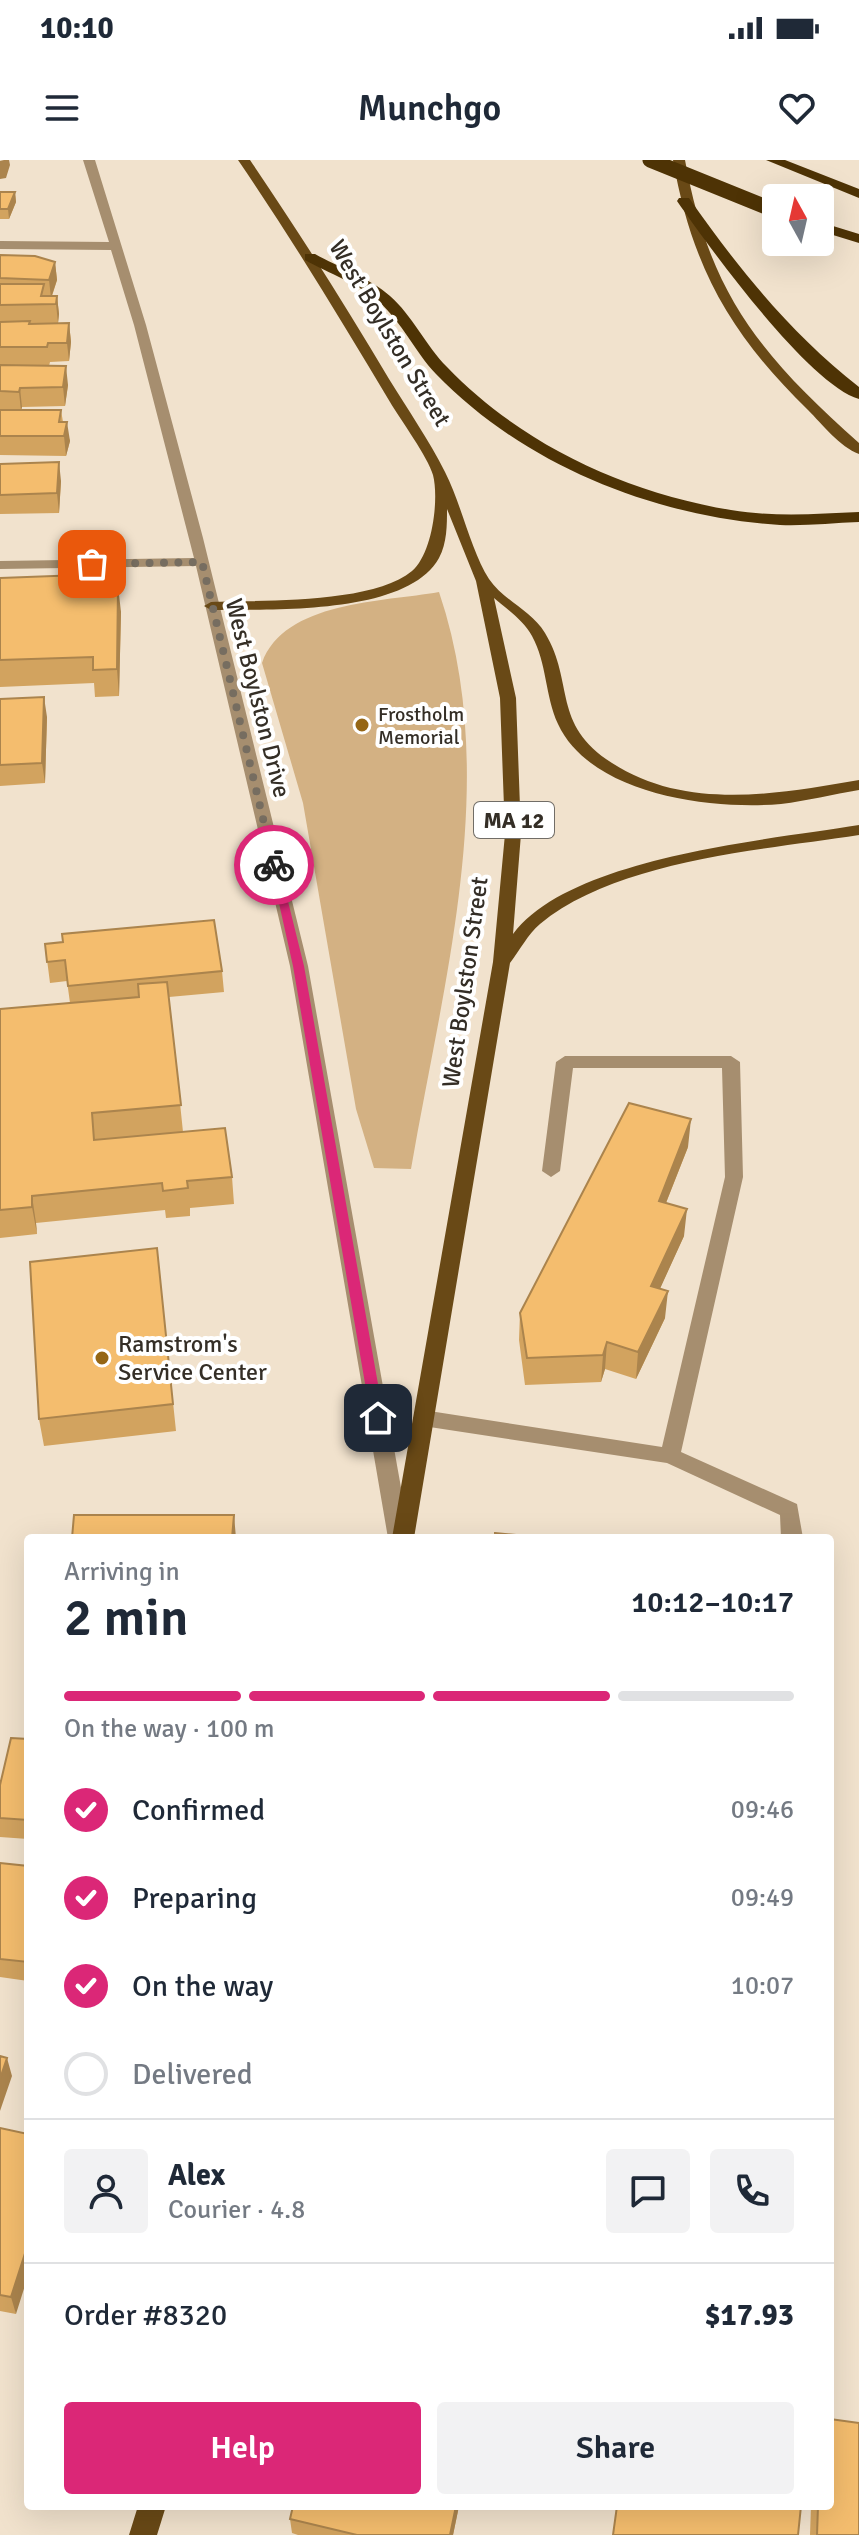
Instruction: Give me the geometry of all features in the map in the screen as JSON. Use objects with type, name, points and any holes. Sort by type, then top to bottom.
[{"type":"highway","points":[[650,160],[762,205]]},
{"type":"highway","points":[[773,160],[859,194]]},
{"type":"highway","points":[[684,201],[716,248],[786,330],[859,394]]},
{"type":"highway","points":[[834,231],[859,239]]},
{"type":"highway","points":[[310,257],[384,298],[441,370],[489,415],[556,458],[642,493],[703,510],[760,519],[859,517]]},
{"type":"main road","name":"West Boylston Street","points":[[244,160],[310,257],[439,473],[483,581],[501,655],[513,760],[513,849],[502,962],[402,1534]]},
{"type":"main road","points":[[679,160],[684,201],[709,269],[734,320],[796,392],[859,450]]},
{"type":"main road","points":[[211,606],[373,594],[408,582],[422,572],[436,547],[439,473]]},
{"type":"main road","points":[[483,581],[540,636],[566,727],[580,749],[616,774],[671,790],[742,800],[782,799],[859,785]]},
{"type":"main road","points":[[502,962],[533,920],[598,885],[690,860],[859,830]]},
{"type":"main road","points":[[144,2535],[151,2510]]},
{"type":"street","name":"West Boylston Drive","points":[[89,160],[140,325],[202,562],[299,966],[400,1534]]},
{"type":"street","points":[[0,245],[114,246]]},
{"type":"street","points":[[0,565],[202,562]]},
{"type":"street","points":[[551,1171],[565,1062],[731,1062],[734,1177],[670,1456]]},
{"type":"street","points":[[423,1418],[670,1456],[790,1510],[792,1534]]},
{"type":"shaded area","points":[[439,592],[457,663],[466,734],[466,807],[461,880],[451,953],[411,1169],[374,1168],[356,1109],[303,803],[262,663],[274,643],[291,627],[313,616],[364,603]]},
{"type":"building","points":[[0,192],[15,192],[8,209],[0,209]]},
{"type":"building","points":[[0,255],[35,256],[55,262],[49,280],[0,278]]},
{"type":"building","points":[[0,284],[44,284],[41,296],[57,296],[56,304],[0,305]]},
{"type":"building","points":[[30,321],[29,324],[69,323],[67,343],[48,343],[47,347],[0,347],[0,322]]},
{"type":"building","points":[[0,365],[66,366],[63,387],[0,391]]},
{"type":"building","points":[[0,410],[61,410],[59,422],[67,422],[64,436],[0,436]]},
{"type":"building","points":[[59,462],[57,493],[0,495],[0,464]]},
{"type":"building","points":[[107,574],[107,586],[118,586],[117,669],[93,670],[93,657],[0,660],[0,578]]},
{"type":"building","points":[[44,697],[42,763],[0,765],[0,699]]},
{"type":"building","points":[[214,920],[222,971],[68,986],[65,960],[47,962],[45,944],[63,942],[62,934]]},
{"type":"building","points":[[167,982],[181,1105],[92,1113],[94,1140],[225,1128],[232,1177],[187,1181],[188,1188],[163,1191],[162,1183],[32,1196],[32,1207],[0,1210],[0,1009],[139,997],[138,984]]},
{"type":"building","points":[[629,1103],[691,1119],[659,1201],[687,1209],[651,1286],[668,1291],[638,1352],[607,1342],[603,1355],[527,1358],[520,1313]]},
{"type":"building","points":[[157,1248],[173,1404],[39,1419],[30,1262]]},
{"type":"building","points":[[74,1515],[234,1515],[232,1534],[72,1534]]},
{"type":"building","points":[[11,1738],[24,1739],[24,1820],[0,1818],[0,1785]]},
{"type":"building","points":[[0,1863],[24,1866],[24,1962],[0,1959]]},
{"type":"building","points":[[0,2056],[7,2058],[0,2079]]},
{"type":"building","points":[[0,2128],[24,2133],[24,2256],[11,2297],[0,2295]]},
{"type":"building","points":[[834,2420],[859,2423],[859,2535],[817,2535],[818,2510],[834,2510]]},
{"type":"building","points":[[292,2510],[455,2510],[450,2535],[357,2535],[290,2519]]},
{"type":"building","points":[[616,2510],[801,2510],[798,2535],[613,2535]]},
{"type":"way so far","points":[[92,564],[202,562],[274,865]]},
{"type":"place","name":"Frostholm Memorial","points":[[362,725]]},
{"type":"place","name":"Ramstrom's Service Center","points":[[102,1358]]},
{"type":"route","points":[[274,865],[299,966],[378,1418]]}]
